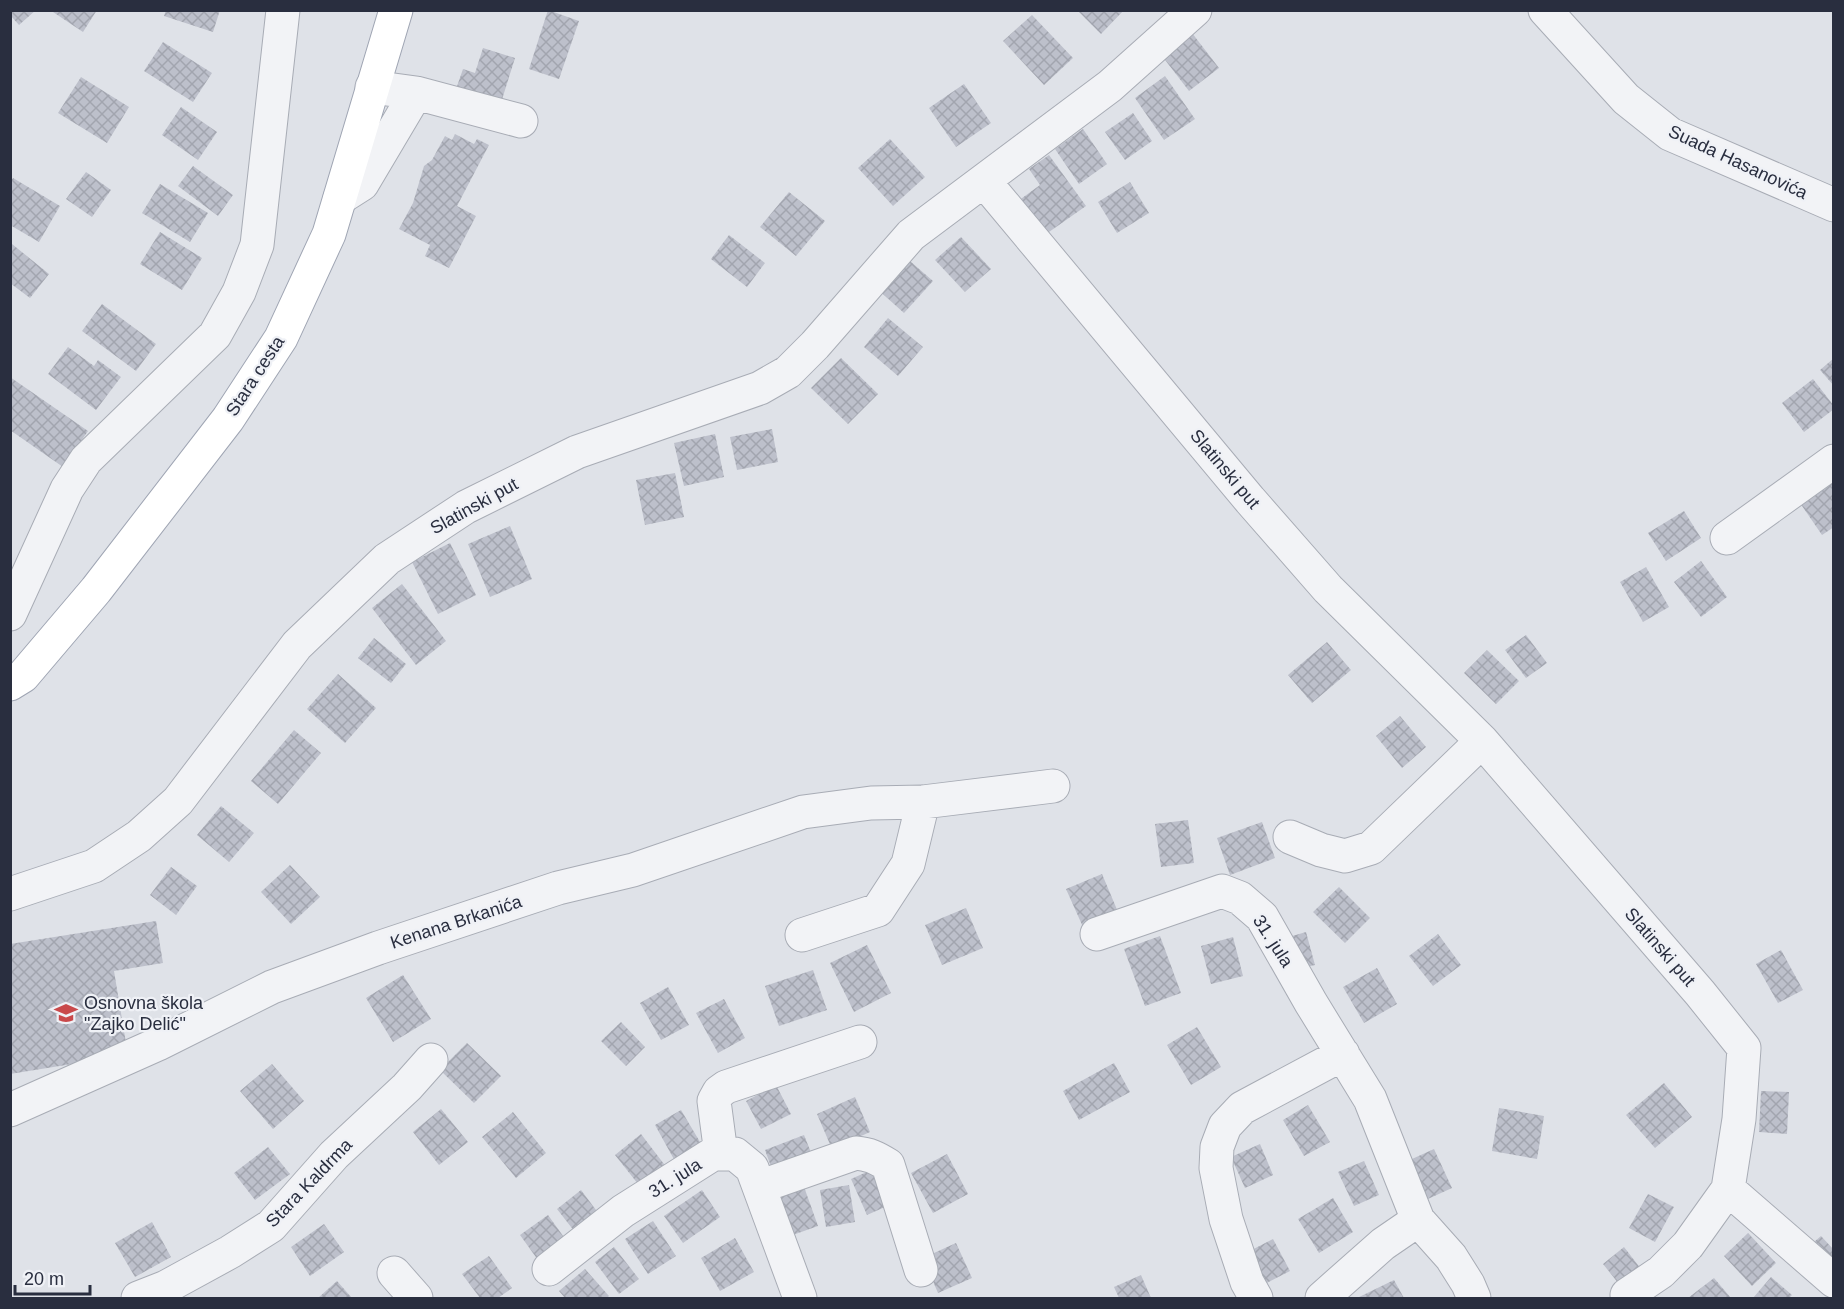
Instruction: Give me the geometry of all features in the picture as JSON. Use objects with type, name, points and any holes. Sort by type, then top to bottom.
[{"type":"main road","name":"Stara cesta","points":[[10,684],[23,676],[96,590],[228,419],[281,338],[328,234],[396,10]]},
{"type":"street","points":[[10,614],[68,489],[86,460],[215,335],[239,292],[257,245],[283,10]]},
{"type":"street","name":"Slatinski put","points":[[10,894],[94,866],[139,836],[178,801],[297,645],[387,559],[466,507],[576,452],[760,388],[788,372],[815,345],[910,235],[1110,86],[1195,10]]},
{"type":"street","name":"Suada Hasanovića","points":[[1545,10],[1626,99],[1670,134],[1833,205]]},
{"type":"street","points":[[372,87],[416,93],[521,121]]},
{"type":"street","points":[[340,198],[362,184],[416,93]]},
{"type":"street","name":"Slatinski put","points":[[984,181],[1243,491],[1328,589],[1482,741],[1700,993],[1744,1048],[1739,1119],[1728,1189],[1688,1245],[1661,1272],[1627,1294]]},
{"type":"street","points":[[1727,538],[1833,461]]},
{"type":"street","points":[[1290,837],[1321,850],[1345,856],[1371,848],[1482,741]]},
{"type":"street","name":"Kenana Brkanića","points":[[10,1110],[158,1044],[272,987],[389,944],[558,888],[633,870],[803,812],[870,802],[923,802],[1053,786]]},
{"type":"street","points":[[802,935],[878,910],[908,864],[923,802]]},
{"type":"street","name":"31. jula","points":[[1097,934],[1222,891],[1240,898],[1262,917],[1370,1099],[1418,1220],[1451,1257],[1468,1284],[1473,1299]]},
{"type":"street","points":[[721,1154],[714,1101],[719,1092],[726,1087],[860,1042]]},
{"type":"street","points":[[1256,1299],[1247,1282],[1226,1219],[1216,1168],[1217,1147],[1225,1126],[1242,1108],[1343,1054]]},
{"type":"street","name":"Stara Kaldrma","points":[[138,1299],[166,1287],[230,1252],[271,1226],[301,1195],[334,1155],[407,1087],[431,1060]]},
{"type":"street","name":"31. jula","points":[[549,1269],[623,1211],[713,1154],[735,1154],[752,1168],[800,1299]]},
{"type":"street","points":[[759,1187],[856,1154],[876,1157],[888,1165],[921,1270]]},
{"type":"street","points":[[1728,1189],[1833,1281]]},
{"type":"street","points":[[1322,1299],[1383,1244],[1418,1220]]},
{"type":"street","points":[[394,1273],[416,1299]]},
{"type":"building","points":[[10,10],[36,10],[19,25],[10,15]]},
{"type":"building","points":[[50,10],[97,10],[83,32]]},
{"type":"building","points":[[166,10],[220,10],[213,32],[164,16]]},
{"type":"building","points":[[548,10],[579,21],[559,79],[529,69]]},
{"type":"building","points":[[1077,10],[1124,10],[1101,34]]},
{"type":"building","points":[[1032,15],[1073,58],[1044,85],[1003,41]]},
{"type":"building","points":[[1192,33],[1219,68],[1189,91],[1162,56]]},
{"type":"building","points":[[163,42],[212,73],[193,102],[144,71]]},
{"type":"building","points":[[483,48],[515,58],[499,109],[454,95],[463,69],[475,73]]},
{"type":"building","points":[[1165,76],[1195,119],[1164,140],[1135,98]]},
{"type":"building","points":[[81,77],[129,107],[107,143],[58,113]]},
{"type":"building","points":[[964,84],[991,123],[956,147],[929,108]]},
{"type":"building","points":[[181,107],[217,132],[198,160],[162,135]]},
{"type":"building","points":[[1133,113],[1152,141],[1125,160],[1105,132]]},
{"type":"building","points":[[1083,129],[1107,164],[1079,184],[1055,149]]},
{"type":"building","points":[[455,134],[474,144],[477,139],[489,145],[457,206],[476,216],[449,268],[425,256],[430,245],[399,229],[413,203],[424,166],[432,160],[445,136],[452,140]]},
{"type":"building","points":[[890,139],[925,177],[893,206],[858,168]]},
{"type":"building","points":[[1049,155],[1086,206],[1039,239],[1014,204],[1040,185],[1029,169]]},
{"type":"building","points":[[193,166],[233,195],[218,216],[178,186]]},
{"type":"building","points":[[86,172],[111,190],[92,217],[66,199]]},
{"type":"building","points":[[13,178],[60,206],[39,242],[10,225],[10,182]]},
{"type":"building","points":[[1130,182],[1149,213],[1117,233],[1098,202]]},
{"type":"building","points":[[160,184],[208,213],[190,242],[142,213]]},
{"type":"building","points":[[789,192],[825,221],[796,256],[760,227]]},
{"type":"building","points":[[160,232],[202,258],[182,290],[140,264]]},
{"type":"building","points":[[729,235],[765,263],[747,287],[711,259]]},
{"type":"building","points":[[961,237],[991,269],[965,292],[935,260]]},
{"type":"building","points":[[12,244],[49,274],[30,298],[10,283]]},
{"type":"building","points":[[903,255],[933,281],[904,313],[875,287]]},
{"type":"building","points":[[102,304],[156,344],[136,371],[82,331]]},
{"type":"building","points":[[888,318],[923,347],[898,376],[864,347]]},
{"type":"building","points":[[68,347],[94,366],[98,360],[121,377],[96,410],[48,374]]},
{"type":"building","points":[[841,358],[878,394],[848,424],[811,388]]},
{"type":"building","points":[[1834,358],[1834,386],[1820,370]]},
{"type":"building","points":[[10,377],[88,431],[63,467],[10,430]]},
{"type":"building","points":[[1813,379],[1834,409],[1804,432],[1782,403]]},
{"type":"building","points":[[772,429],[778,462],[737,470],[730,437]]},
{"type":"building","points":[[715,434],[724,477],[684,486],[674,443]]},
{"type":"building","points":[[675,473],[684,517],[645,525],[636,480]]},
{"type":"building","points":[[1832,480],[1834,527],[1822,535],[1800,503]]},
{"type":"building","points":[[1684,511],[1701,538],[1666,561],[1648,533]]},
{"type":"building","points":[[510,526],[532,579],[490,597],[468,544]]},
{"type":"building","points":[[450,543],[476,595],[438,614],[412,562]]},
{"type":"building","points":[[1701,561],[1727,597],[1701,617],[1674,582]]},
{"type":"building","points":[[1646,567],[1669,607],[1643,622],[1620,582]]},
{"type":"building","points":[[402,584],[446,641],[416,665],[372,608]]},
{"type":"building","points":[[1526,635],[1547,663],[1526,678],[1505,650]]},
{"type":"building","points":[[374,638],[406,664],[391,683],[358,658]]},
{"type":"building","points":[[1327,642],[1351,670],[1312,703],[1288,675]]},
{"type":"building","points":[[1487,650],[1519,681],[1496,704],[1464,673]]},
{"type":"building","points":[[338,674],[376,708],[345,743],[307,709]]},
{"type":"building","points":[[1400,716],[1426,747],[1402,768],[1376,736]]},
{"type":"building","points":[[294,730],[321,753],[278,804],[251,781]]},
{"type":"building","points":[[221,806],[254,833],[229,862],[197,835]]},
{"type":"building","points":[[1188,820],[1194,863],[1161,867],[1155,824]]},
{"type":"building","points":[[1262,822],[1275,858],[1230,875],[1217,838]]},
{"type":"building","points":[[290,865],[320,897],[291,924],[261,892]]},
{"type":"building","points":[[171,867],[197,886],[176,915],[150,895]]},
{"type":"building","points":[[1102,874],[1118,912],[1083,927],[1066,889]]},
{"type":"building","points":[[1339,887],[1370,918],[1345,943],[1313,912]]},
{"type":"building","points":[[966,908],[983,948],[942,965],[925,925]]},
{"type":"building","name":"Osnovna škola \"Zajko Delić\"","points":[[156,921],[163,963],[114,971],[128,1055],[10,1074],[10,944]]},
{"type":"building","points":[[1306,932],[1315,965],[1298,969],[1289,937]]},
{"type":"building","points":[[1438,934],[1461,965],[1433,986],[1409,956]]},
{"type":"building","points":[[1160,936],[1181,993],[1145,1006],[1124,949]]},
{"type":"building","points":[[1233,937],[1243,976],[1211,984],[1201,946]]},
{"type":"building","points":[[867,945],[891,993],[854,1012],[830,963]]},
{"type":"building","points":[[1781,950],[1803,990],[1778,1003],[1756,964]]},
{"type":"building","points":[[1377,968],[1397,1004],[1364,1023],[1343,987]]},
{"type":"building","points":[[813,970],[827,1010],[779,1026],[765,986]]},
{"type":"building","points":[[403,975],[431,1019],[393,1042],[366,998]]},
{"type":"building","points":[[668,987],[689,1025],[661,1040],[640,1003]]},
{"type":"building","points":[[724,999],[745,1038],[718,1053],[696,1013]]},
{"type":"building","points":[[621,1022],[645,1047],[626,1066],[601,1041]]},
{"type":"building","points":[[1197,1027],[1221,1067],[1191,1085],[1167,1045]]},
{"type":"building","points":[[467,1043],[501,1076],[474,1103],[440,1070]]},
{"type":"building","points":[[1114,1063],[1130,1092],[1079,1120],[1063,1091]]},
{"type":"building","points":[[272,1064],[304,1101],[273,1129],[240,1091]]},
{"type":"building","points":[[1664,1083],[1692,1117],[1655,1148],[1626,1115]]},
{"type":"building","points":[[776,1085],[791,1114],[761,1129],[746,1101]]},
{"type":"building","points":[[1761,1091],[1789,1092],[1787,1134],[1759,1132]]},
{"type":"building","points":[[855,1097],[870,1132],[832,1149],[817,1114]]},
{"type":"building","points":[[1308,1105],[1330,1142],[1304,1156],[1283,1120]]},
{"type":"building","points":[[1499,1108],[1544,1116],[1537,1159],[1492,1151]]},
{"type":"building","points":[[441,1109],[468,1142],[439,1165],[413,1132]]},
{"type":"building","points":[[681,1110],[703,1147],[676,1163],[655,1125]]},
{"type":"building","points":[[513,1112],[546,1153],[516,1178],[482,1137]]},
{"type":"building","points":[[641,1134],[667,1168],[642,1189],[615,1155]]},
{"type":"building","points":[[804,1135],[814,1160],[774,1175],[765,1150]]},
{"type":"building","points":[[1260,1144],[1273,1175],[1245,1188],[1231,1157]]},
{"type":"building","points":[[268,1147],[290,1174],[255,1200],[234,1173]]},
{"type":"building","points":[[1434,1149],[1452,1188],[1419,1203],[1401,1164]]},
{"type":"building","points":[[947,1154],[968,1194],[933,1213],[911,1173]]},
{"type":"building","points":[[1364,1161],[1379,1195],[1354,1206],[1338,1172]]},
{"type":"building","points":[[878,1167],[894,1203],[867,1215],[851,1179]]},
{"type":"building","points":[[803,1184],[818,1226],[790,1236],[775,1195]]},
{"type":"building","points":[[849,1185],[855,1222],[826,1227],[820,1190]]},
{"type":"building","points":[[581,1190],[602,1218],[578,1236],[557,1209]]},
{"type":"building","points":[[702,1190],[720,1217],[683,1243],[664,1216]]},
{"type":"building","points":[[1648,1194],[1674,1207],[1655,1242],[1629,1228]]},
{"type":"building","points":[[1333,1198],[1353,1232],[1319,1253],[1298,1219]]},
{"type":"building","points":[[548,1215],[571,1247],[543,1267],[520,1235]]},
{"type":"building","points":[[653,1221],[676,1256],[648,1274],[625,1239]]},
{"type":"building","points":[[152,1222],[171,1257],[135,1277],[115,1243]]},
{"type":"building","points":[[324,1224],[344,1252],[310,1276],[291,1247]]},
{"type":"building","points":[[1748,1233],[1776,1263],[1752,1286],[1724,1256]]},
{"type":"building","points":[[1821,1236],[1834,1250],[1834,1269],[1807,1248]]},
{"type":"building","points":[[735,1238],[754,1272],[720,1291],[701,1258]]},
{"type":"building","points":[[1273,1239],[1290,1271],[1261,1286],[1244,1254]]},
{"type":"building","points":[[956,1243],[972,1278],[938,1293],[923,1258]]},
{"type":"building","points":[[614,1247],[639,1279],[619,1294],[595,1262]]},
{"type":"building","points":[[1624,1247],[1648,1278],[1627,1294],[1603,1264]]},
{"type":"building","points":[[489,1256],[512,1288],[498,1298],[480,1298],[462,1274]]},
{"type":"building","points":[[585,1269],[609,1296],[607,1298],[565,1298],[559,1291]]},
{"type":"building","points":[[1141,1275],[1151,1298],[1119,1298],[1114,1287]]},
{"type":"building","points":[[1771,1277],[1792,1295],[1789,1298],[1753,1298]]},
{"type":"building","points":[[1714,1278],[1731,1298],[1688,1298]]},
{"type":"building","points":[[1394,1280],[1404,1298],[1357,1298]]},
{"type":"building","points":[[337,1281],[352,1298],[318,1298]]},
{"type":"place","name":"Osnovna škola \"Zajko Delić\"","points":[[66,1013]]}]
